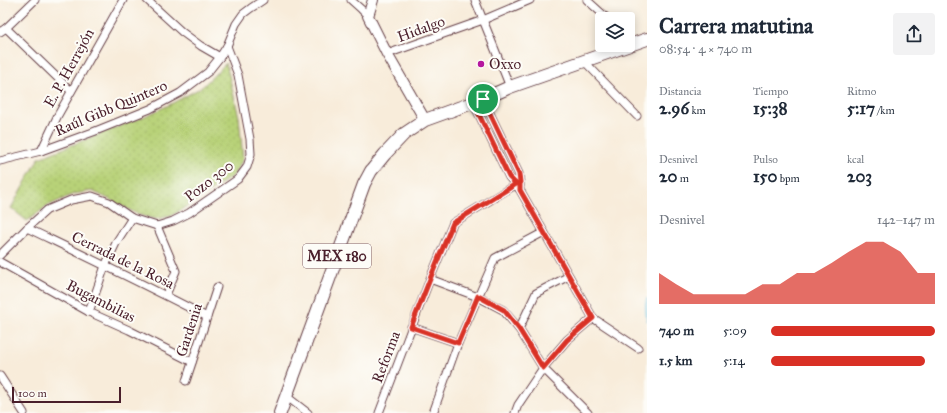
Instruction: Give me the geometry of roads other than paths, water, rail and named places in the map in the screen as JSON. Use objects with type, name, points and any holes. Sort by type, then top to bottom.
[{"type":"main road","name":"MEX 180","points":[[635,40],[647,39]]},
{"type":"main road","name":"MEX 180","points":[[280,413],[364,184],[371,171],[385,154],[404,134],[425,120],[510,87],[585,62],[606,52]]},
{"type":"street","points":[[35,0],[3,30],[71,91]]},
{"type":"street","name":"E. P. Herrejón","points":[[41,150],[71,91],[123,0]]},
{"type":"street","points":[[147,0],[182,32],[220,58]]},
{"type":"street","name":"Raúl Gibb Quintero","points":[[0,161],[41,150],[93,132],[150,109],[180,93],[208,72],[220,58],[227,46],[236,24],[243,14],[263,0]]},
{"type":"street","points":[[351,0],[364,12]]},
{"type":"street","points":[[358,0],[425,120]]},
{"type":"street","points":[[364,12],[373,0]]},
{"type":"street","points":[[475,0],[510,87]]},
{"type":"street","name":"Hidalgo","points":[[387,54],[483,20],[530,0]]},
{"type":"street","points":[[587,0],[600,12]]},
{"type":"street","name":"Pozo 300","points":[[157,226],[173,221],[189,213],[238,179],[247,167],[251,154],[250,139],[238,75],[227,46]]},
{"type":"street","points":[[585,62],[637,116]]},
{"type":"street","points":[[478,100],[504,143],[519,174],[519,186]]},
{"type":"street","points":[[478,100],[494,148],[509,177],[519,186],[593,318],[638,348]]},
{"type":"street","points":[[494,148],[504,143]]},
{"type":"street","name":"Reforma","points":[[379,413],[411,327],[453,223],[519,186]]},
{"type":"street","points":[[1,252],[47,210],[71,200],[92,196],[109,202],[132,218],[157,226],[176,271],[166,295]]},
{"type":"street","points":[[89,312],[105,266],[117,241],[132,218]]},
{"type":"street","name":"Cerrada de la Rosa","points":[[27,228],[166,295],[207,317]]},
{"type":"street","points":[[433,413],[458,343],[495,258],[544,232]]},
{"type":"street","name":"Bugambilias","points":[[0,262],[89,312],[129,330],[192,362]]},
{"type":"street","points":[[519,329],[536,293],[569,276]]},
{"type":"street","points":[[430,279],[478,296],[504,310],[519,329],[543,368],[588,413]]},
{"type":"street","name":"Gardenia","points":[[186,381],[217,287]]},
{"type":"street","points":[[515,413],[518,405],[543,368],[567,340],[593,318]]},
{"type":"street","points":[[411,327],[458,343]]},
{"type":"street","points":[[0,376],[24,413]]},
{"type":"street","points":[[286,396],[308,413]]},
{"type":"street","points":[[576,413],[581,406]]},
{"type":"waterway","points":[[647,299],[647,320]]},
{"type":"place","name":"Oxxo","points":[[481,64]]}]
